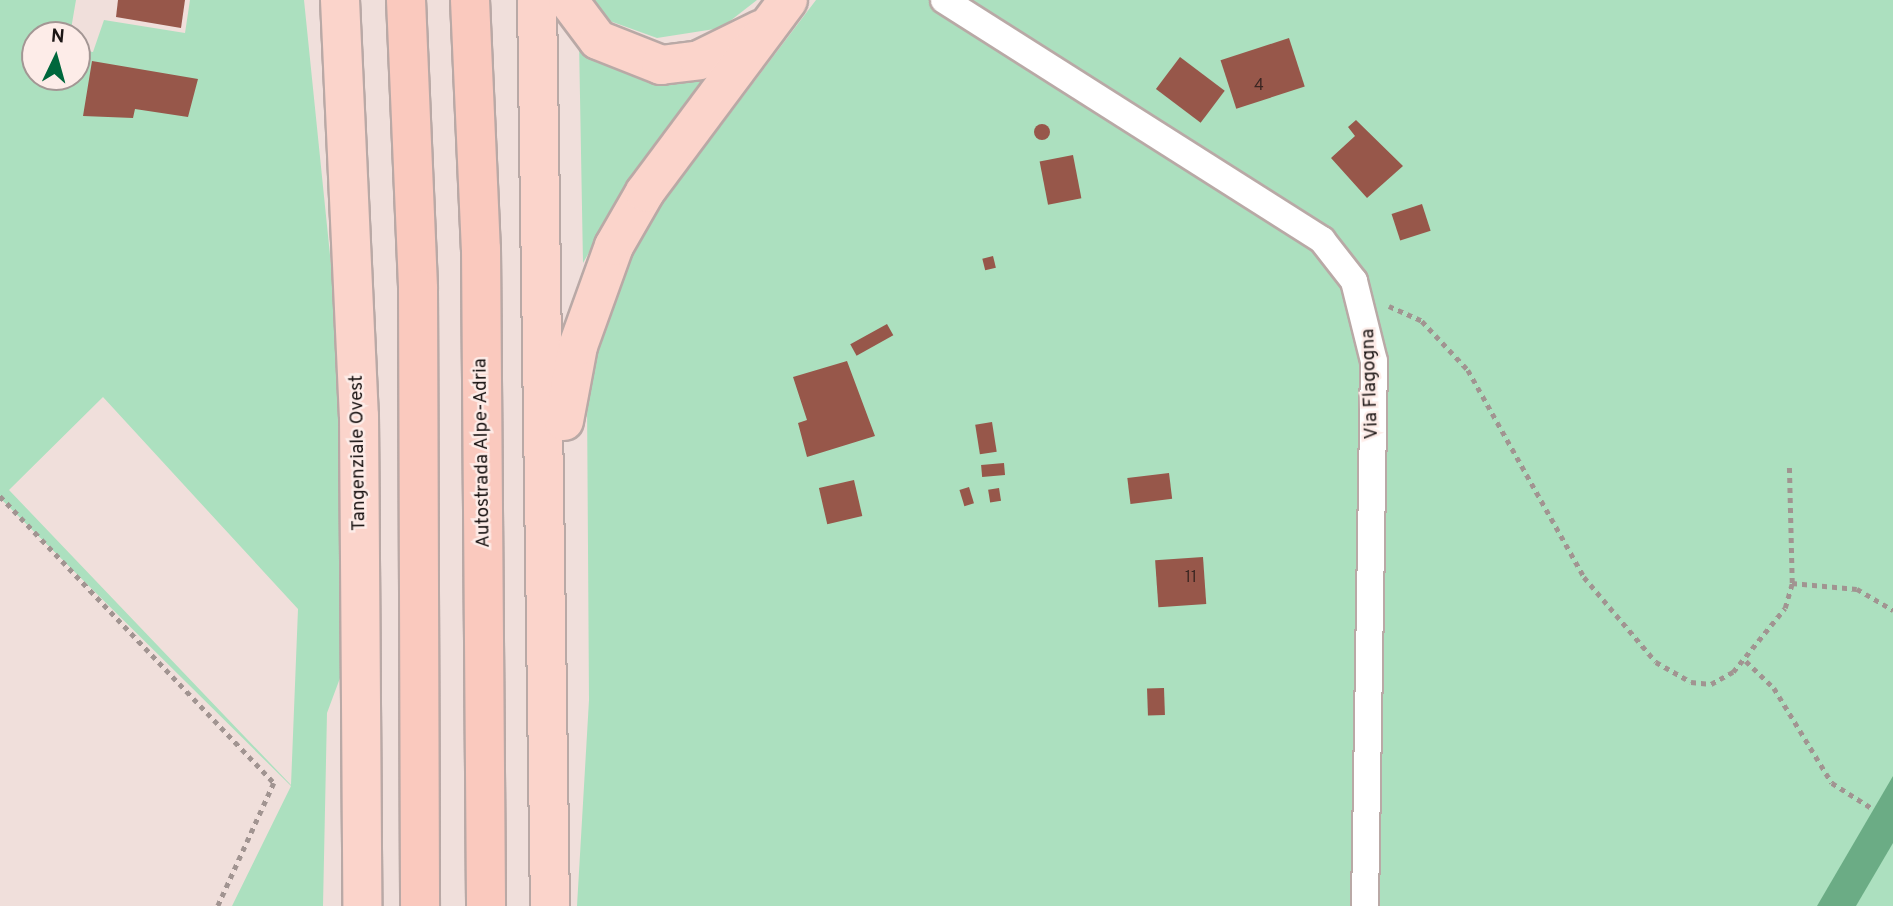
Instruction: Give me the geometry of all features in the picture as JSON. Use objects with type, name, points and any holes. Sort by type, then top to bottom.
[{"type":"highway","name":"Tangenziale Ovest","points":[[340,0],[359,416],[362,906]]},
{"type":"highway","points":[[405,0],[418,289],[420,906]]},
{"type":"highway","name":"Autostrada Alpe-Adria","points":[[470,0],[481,249],[486,906]]},
{"type":"highway","points":[[537,0],[548,527],[550,906]]},
{"type":"highway","points":[[568,0],[598,40],[662,65],[724,50],[778,13]]},
{"type":"highway","points":[[548,527],[578,346],[609,258],[646,192],[778,13]]},
{"type":"highway","points":[[340,906],[340,761],[359,687]]},
{"type":"street","name":"Via Flagogna","points":[[944,0],[1322,240],[1362,296],[1374,361],[1365,906]]},
{"type":"path","points":[[1362,296],[1422,321],[1468,370],[1584,577],[1656,662],[1691,682],[1711,684],[1746,661],[1785,608],[1792,583],[1789,464]]},
{"type":"path","points":[[0,496],[274,783],[218,906]]},
{"type":"path","points":[[1792,583],[1857,589],[1893,610]]},
{"type":"path","points":[[1746,661],[1774,688],[1832,783],[1873,809]]},
{"type":"shaded area","points":[[0,0],[76,0],[72,21],[21,21],[21,91],[91,91],[91,52],[104,20],[185,33],[190,0],[304,0],[335,304],[344,471],[343,670],[327,713],[323,906],[232,906],[291,786],[0,498]],"holes":[[[103,397],[298,609],[291,785],[9,490]]]},
{"type":"shaded area","points":[[588,0],[757,0],[721,28],[657,38],[607,20]]},
{"type":"shaded area","points":[[816,0],[1893,0],[1893,906],[577,906],[589,700],[587,399],[594,348],[610,293],[645,226]]},
{"type":"shaded area","points":[[579,41],[654,75],[705,79],[635,172],[583,263]]},
{"type":"shaded area","points":[[1893,776],[1893,843],[1856,906],[1817,906]]},
{"type":"building","points":[[118,0],[185,0],[181,28],[116,17]]},
{"type":"building","points":[[1289,38],[1305,87],[1236,109],[1221,60]]},
{"type":"building","points":[[1180,57],[1225,91],[1201,123],[1156,89]]},
{"type":"building","points":[[92,61],[198,79],[188,117],[135,109],[133,118],[83,116],[87,91],[91,91]]},
{"type":"building","points":[[1356,120],[1403,166],[1367,198],[1331,158],[1355,136],[1348,127]]},
{"type":"building","points":[[1042,124],[1048,126],[1048,138],[1042,140],[1036,138],[1034,132],[1036,126]]},
{"type":"building","points":[[1073,155],[1081,198],[1048,205],[1040,161]]},
{"type":"building","points":[[1422,204],[1431,231],[1400,241],[1392,214]]},
{"type":"building","points":[[993,256],[996,268],[985,270],[982,259]]},
{"type":"building","points":[[887,324],[893,335],[857,356],[850,344]]},
{"type":"building","points":[[847,361],[875,436],[807,457],[798,423],[807,420],[793,377]]},
{"type":"building","points":[[992,422],[997,452],[980,454],[975,425]]},
{"type":"building","points":[[1004,463],[1005,475],[982,477],[981,465]]},
{"type":"building","points":[[1169,473],[1172,499],[1130,504],[1127,478]]},
{"type":"building","points":[[854,480],[862,516],[827,524],[819,488]]},
{"type":"building","points":[[969,487],[974,503],[964,506],[959,490]]},
{"type":"building","points":[[999,488],[1001,501],[990,503],[988,490]]},
{"type":"building","points":[[1203,557],[1206,604],[1158,607],[1155,560]]},
{"type":"building","points":[[1164,688],[1165,715],[1148,716],[1147,689]]}]
